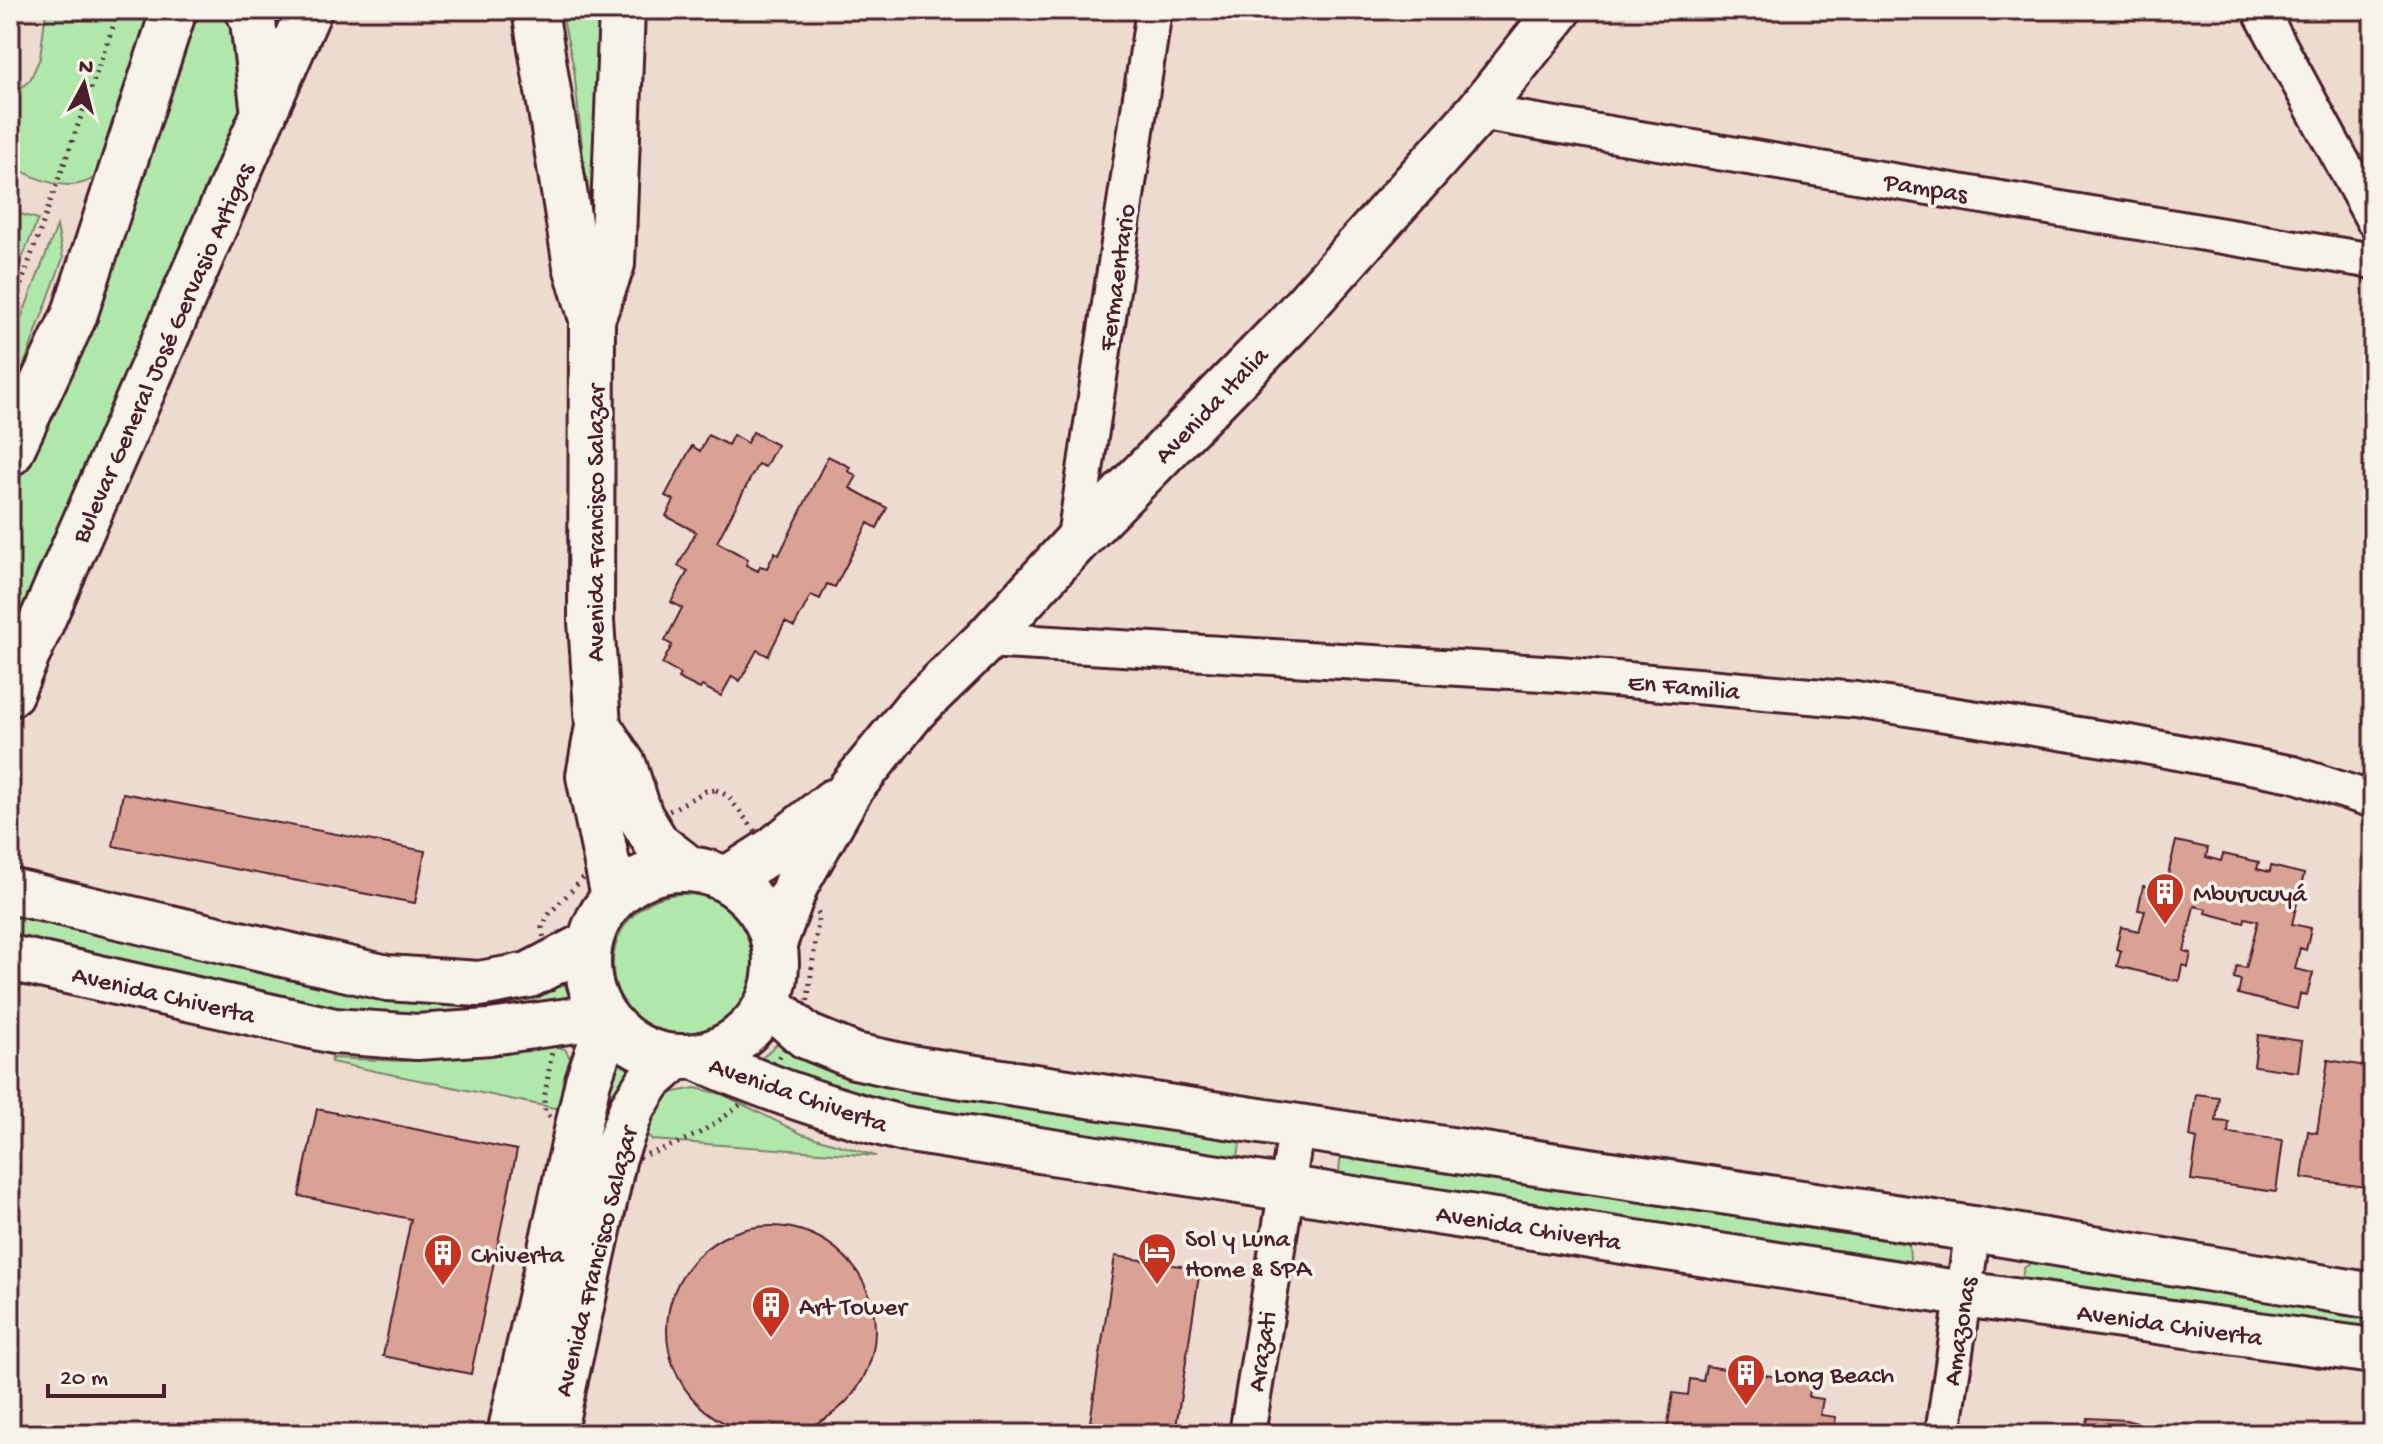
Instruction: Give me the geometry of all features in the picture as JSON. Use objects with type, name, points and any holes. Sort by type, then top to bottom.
[{"type":"street","points":[[10,453],[74,316],[174,10]]},
{"type":"street","points":[[248,10],[253,21],[264,117]]},
{"type":"street","name":"Bulevar General José Gervasio Artigas","points":[[10,694],[309,10]]},
{"type":"street","name":"Avenida Francisco Salazar","points":[[535,10],[576,266],[592,319],[591,621],[598,726],[589,776],[610,877]]},
{"type":"street","name":"Avenida Francisco Salazar","points":[[592,319],[612,264],[622,10]]},
{"type":"street","name":"Fermaentario","points":[[1074,544],[1154,10]]},
{"type":"street","name":"Avenida Italia","points":[[707,874],[783,868],[915,709],[986,640],[1074,544],[1287,326],[1478,112],[1559,10]]},
{"type":"street","points":[[2263,12],[2373,219]]},
{"type":"street","name":"Pampas","points":[[1478,112],[2373,261]]},
{"type":"street","name":"En Familia","points":[[986,640],[1559,674],[1856,700],[2130,743],[2293,774],[2373,800]]},
{"type":"street","name":"Avenida Francisco Salazar","points":[[598,726],[624,766],[640,816],[657,844],[707,874]]},
{"type":"street","points":[[775,941],[765,916],[748,895],[707,874],[661,870],[635,880],[610,877],[590,943],[588,967],[592,992],[606,1020],[632,1041],[686,1057],[726,1047],[783,1016],[775,941],[783,868]]},
{"type":"street","points":[[10,891],[387,978],[479,984],[529,975],[590,943]]},
{"type":"street","name":"Avenida Chiverta","points":[[10,958],[334,1031],[417,1037],[490,1032],[557,1021],[606,1020]]},
{"type":"street","name":"Avenida Chiverta","points":[[783,1016],[806,1036],[855,1056],[910,1068],[1973,1229],[2373,1296]]},
{"type":"street","name":"Avenida Francisco Salazar","points":[[510,1434],[588,1081],[606,1020]]},
{"type":"street","name":"Avenida Francisco Salazar","points":[[553,1434],[614,1157],[632,1108],[650,1080],[686,1057]]},
{"type":"street","name":"Avenida Chiverta","points":[[686,1057],[837,1112],[904,1129],[1963,1294],[2373,1351]]},
{"type":"street","name":"Arazati","points":[[1247,1434],[1297,1125]]},
{"type":"street","name":"Amazonas","points":[[1943,1434],[1973,1229]]},
{"type":"path","points":[[10,315],[119,10]]},
{"type":"path","points":[[716,790],[728,796],[783,868],[819,914],[806,1013],[783,1016],[778,1059],[745,1101],[698,1134],[662,1150],[636,1157],[614,1157],[575,1138],[545,1112],[544,1100],[557,1021],[542,927],[550,913],[590,871],[610,877],[645,824],[706,791],[716,790]]},
{"type":"green space","points":[[46,10],[153,10],[95,177],[75,185],[52,183],[10,164],[10,98],[30,80],[40,58]]},
{"type":"green space","points":[[197,10],[233,10],[242,111],[10,639],[10,500],[93,319]]},
{"type":"green space","points":[[561,10],[600,10],[594,263],[574,69]]},
{"type":"green space","points":[[10,211],[38,219],[10,289]]},
{"type":"green space","points":[[57,226],[63,258],[10,403],[10,347]]},
{"type":"green space","points":[[684,894],[711,900],[734,915],[749,938],[755,965],[749,992],[734,1015],[711,1030],[684,1036],[657,1030],[634,1015],[619,992],[613,965],[619,938],[634,915],[657,900]]},
{"type":"green space","points":[[10,915],[409,1003],[502,1004],[537,995],[563,981],[573,1006],[414,1019],[327,1008],[10,939]]},
{"type":"green space","points":[[542,1042],[565,1049],[574,1065],[564,1110],[331,1062],[332,1058],[402,1061],[457,1057]]},
{"type":"green space","points":[[778,1043],[824,1064],[1241,1137],[1237,1162],[892,1110],[785,1072],[761,1059]]},
{"type":"green space","points":[[612,1059],[635,1073],[609,1111],[599,1134]]},
{"type":"green space","points":[[695,1088],[722,1094],[802,1134],[876,1156],[652,1140],[645,1131],[649,1111],[670,1093]]},
{"type":"green space","points":[[1341,1156],[1909,1244],[1910,1259],[1906,1265],[1338,1177]]},
{"type":"green space","points":[[2031,1263],[2373,1315],[2373,1336],[2029,1285],[2022,1278],[2024,1268]]},
{"type":"building","points":[[753,432],[777,445],[765,467],[758,464],[717,542],[748,559],[746,565],[758,571],[760,566],[767,568],[775,552],[779,555],[828,456],[850,467],[848,471],[857,476],[850,488],[887,508],[877,528],[868,523],[835,587],[827,584],[820,599],[811,595],[794,627],[785,622],[768,656],[757,650],[740,681],[732,676],[721,696],[678,678],[680,674],[662,664],[672,645],[665,641],[682,608],[671,602],[688,571],[678,566],[696,532],[666,516],[674,500],[665,496],[692,446],[700,451],[708,435],[728,445],[733,435],[747,443]]},
{"type":"building","points":[[123,793],[425,851],[415,903],[113,846]]},
{"type":"building","name":"Mburucuyá","points":[[2176,841],[2208,848],[2206,857],[2221,861],[2223,854],[2259,862],[2257,869],[2270,872],[2271,866],[2304,874],[2292,924],[2311,928],[2306,950],[2300,948],[2295,969],[2313,973],[2307,995],[2300,994],[2297,1009],[2238,994],[2241,980],[2234,978],[2237,966],[2246,968],[2258,921],[2245,918],[2244,923],[2206,913],[2207,909],[2194,906],[2184,951],[2191,953],[2188,967],[2182,965],[2179,981],[2117,966],[2121,951],[2116,949],[2121,927],[2139,931],[2145,911],[2138,910],[2143,886],[2164,891]]},
{"type":"building","points":[[2258,1035],[2302,1041],[2298,1072],[2254,1066]]},
{"type":"building","points":[[2328,1060],[2373,1067],[2373,1188],[2302,1178],[2308,1131],[2317,1133]]},
{"type":"building","points":[[2196,1094],[2219,1097],[2216,1121],[2229,1122],[2228,1133],[2283,1140],[2276,1192],[2191,1180],[2197,1139],[2190,1137]]},
{"type":"building","name":"Chiverta","points":[[317,1109],[517,1150],[471,1374],[383,1356],[411,1219],[299,1196]]},
{"type":"building","name":"Art Tower","points":[[771,1226],[811,1234],[845,1256],[867,1290],[875,1330],[867,1370],[845,1404],[811,1426],[771,1434],[731,1426],[697,1404],[675,1370],[667,1330],[675,1290],[697,1256],[731,1234]]},
{"type":"building","points":[[1115,1256],[1200,1269],[1175,1434],[1090,1422]]},
{"type":"building","name":"Long Beach","points":[[1706,1366],[1811,1382],[1809,1397],[1823,1399],[1820,1415],[1836,1417],[1833,1434],[1661,1434],[1662,1428],[1667,1429],[1673,1393],[1688,1395],[1690,1379],[1703,1381]]},
{"type":"building","points":[[2088,1418],[2126,1420],[2158,1429],[2157,1434],[2056,1434],[2056,1428],[2064,1429],[2065,1425],[2086,1429]]},
{"type":"place","name":"Mburucuyá","points":[[2165,926]]},
{"type":"place","name":"Sol y Luna Home & SPA","points":[[1157,1286]]},
{"type":"place","name":"Chiverta","points":[[443,1287]]},
{"type":"place","name":"Art Tower","points":[[771,1339]]},
{"type":"place","name":"Long Beach","points":[[1746,1407]]}]
